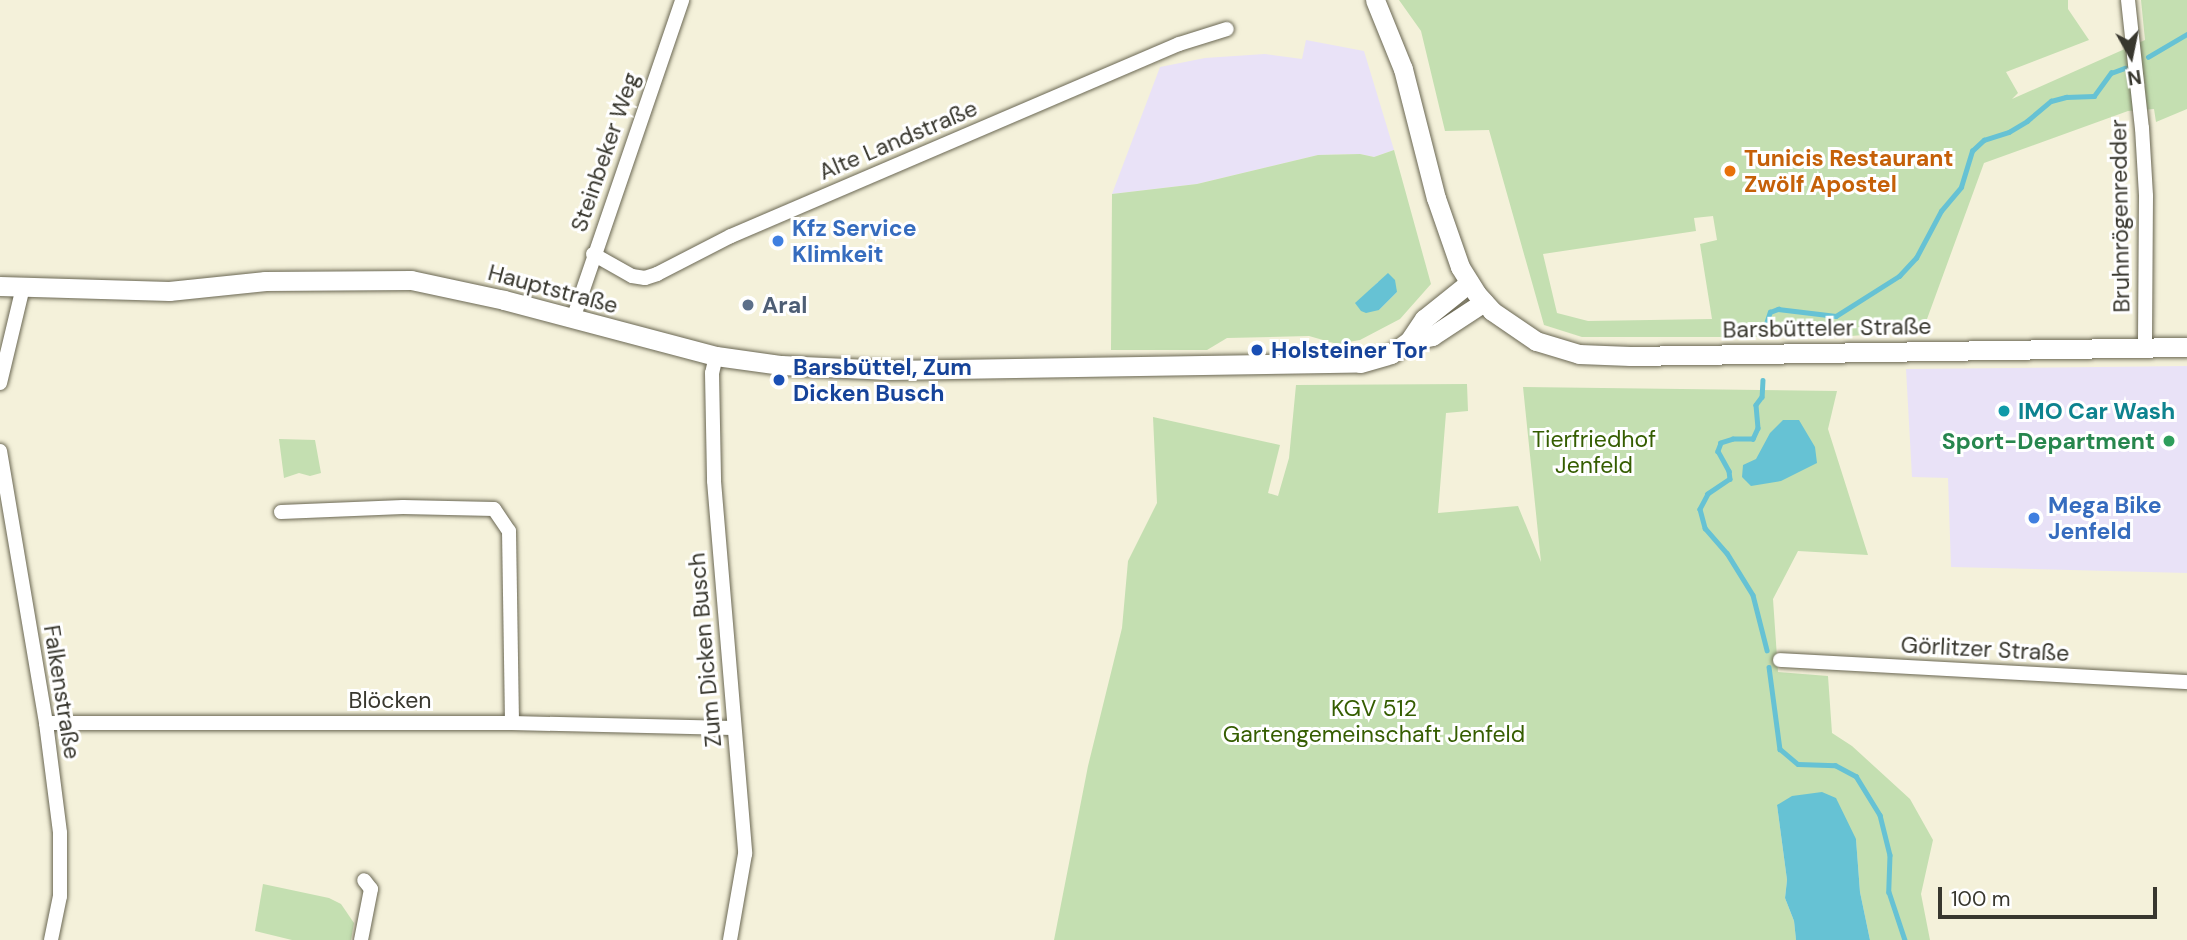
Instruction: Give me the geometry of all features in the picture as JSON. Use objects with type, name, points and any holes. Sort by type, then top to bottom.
[{"type":"street","name":"Steinbeker Weg","points":[[573,319],[682,0]]},
{"type":"street","points":[[1374,0],[1403,69],[1444,224],[1469,283],[1423,319],[1409,341]]},
{"type":"street","name":"Bruhnrögenredder","points":[[2128,0],[2142,128],[2146,196],[2145,347]]},
{"type":"street","name":"Alte Landstraße","points":[[593,254],[632,276],[645,278],[657,274],[744,231],[1180,44],[1227,29]]},
{"type":"street","name":"Hauptstraße","points":[[0,286],[169,291],[265,281],[411,281],[716,356],[781,365],[889,370],[1360,363],[1391,354],[1409,341]]},
{"type":"street","name":"Barsbütteler Straße","points":[[1469,283],[1484,302],[1507,323],[1536,341],[1555,348],[1602,355],[2187,347]]},
{"type":"street","points":[[0,383],[23,287]]},
{"type":"street","points":[[1409,341],[1432,335],[1484,302]]},
{"type":"street","name":"Zum Dicken Busch","points":[[716,356],[712,373],[714,481],[745,854],[730,940]]},
{"type":"street","name":"Falkenstraße","points":[[0,451],[46,723],[60,833],[60,896],[51,940]]},
{"type":"street","points":[[281,512],[402,508],[494,509],[509,531],[512,723]]},
{"type":"street","name":"Görlitzer Straße","points":[[1780,660],[2187,682]]},
{"type":"street","name":"Blöcken","points":[[46,723],[512,723],[733,728]]},
{"type":"street","points":[[361,940],[371,889],[364,880]]},
{"type":"shaded area","points":[[1306,40],[1364,51],[1394,150],[1374,157],[1360,154],[1318,155],[1197,184],[1112,194],[1160,67],[1205,58],[1265,54],[1302,59]]},
{"type":"shaded area","points":[[2187,366],[2187,573],[1951,567],[1948,478],[1912,477],[1906,369]]},
{"type":"green space","points":[[1399,0],[2068,0],[2068,9],[2089,40],[2006,72],[2018,93],[2012,99],[2145,40],[2141,0],[2187,0],[2187,109],[2156,122],[2154,109],[2128,111],[1984,163],[1923,330],[1839,337],[1582,337],[1544,325],[1489,130],[1445,131],[1421,31]],"holes":[[[1713,216],[1717,240],[1700,244],[1712,319],[1588,321],[1557,313],[1543,254],[1696,231],[1694,218]]]},
{"type":"green space","points":[[1394,150],[1431,284],[1400,319],[1360,340],[1337,344],[1309,336],[1227,338],[1207,350],[1111,350],[1112,194],[1197,184],[1318,155],[1360,154],[1374,157]],"holes":[[[1378,282],[1397,292],[1379,310],[1373,287]]]},
{"type":"green space","name":"KGV 512 Gartengemeinschaft Jenfeld","points":[[1467,384],[1468,411],[1446,413],[1438,513],[1518,506],[1541,562],[1523,387],[1837,391],[1828,429],[1868,555],[1798,551],[1773,599],[1778,672],[1828,676],[1832,733],[1852,746],[1910,799],[1933,840],[1921,894],[1930,940],[1870,940],[1860,892],[1856,839],[1777,805],[1787,880],[1785,898],[1794,921],[1796,940],[1054,940],[1088,766],[1122,628],[1128,561],[1157,503],[1153,417],[1280,445],[1268,493],[1278,496],[1289,458],[1296,385]]},
{"type":"green space","points":[[279,439],[315,440],[321,473],[310,476],[299,473],[284,478]]},
{"type":"green space","points":[[263,884],[329,898],[341,904],[354,923],[351,940],[292,940],[255,931]]},
{"type":"water","points":[[1388,273],[1395,280],[1397,292],[1379,310],[1366,313],[1361,311],[1355,303]]},
{"type":"water","points":[[1783,420],[1799,420],[1815,447],[1817,463],[1781,481],[1751,486],[1742,477],[1743,465],[1756,459],[1770,433]]},
{"type":"water","points":[[1822,792],[1836,798],[1856,839],[1860,892],[1870,940],[1796,940],[1794,921],[1785,898],[1787,880],[1777,805],[1792,796]]},
{"type":"waterway","points":[[2148,57],[2187,34]]},
{"type":"waterway","points":[[1764,330],[1770,312],[1778,309],[1836,316],[1899,276],[1916,258],[1941,211],[1961,187],[1972,151],[1984,140],[2009,132],[2027,121],[2051,101],[2066,97],[2094,96],[2111,73],[2125,68]]},
{"type":"waterway","points":[[1763,380],[1762,397],[1756,405],[1758,428],[1753,439],[1733,439],[1721,443],[1718,451],[1729,471],[1730,479],[1708,494],[1700,509],[1705,528],[1727,553],[1753,595],[1767,650]]},
{"type":"waterway","points":[[1769,667],[1780,749],[1798,764],[1835,765],[1856,776],[1880,815],[1890,855],[1889,892],[1905,940]]},
{"type":"place","name":"Tunicis Restaurant Zwölf Apostel","points":[[1730,171]]},
{"type":"place","name":"Kfz Service Klimkeit","points":[[778,241]]},
{"type":"place","name":"Aral","points":[[748,305]]},
{"type":"place","name":"Holsteiner Tor","points":[[1257,350]]},
{"type":"place","name":"Barsbüttel, Zum Dicken Busch","points":[[779,380]]},
{"type":"place","name":"IMO Car Wash","points":[[2004,411]]},
{"type":"place","name":"Sport-Department","points":[[2169,441]]},
{"type":"place","name":"Mega Bike Jenfeld","points":[[2034,518]]},
{"type":"park label","name":"Tierfriedhof Jenfeld","points":[[1594,452]]}]
